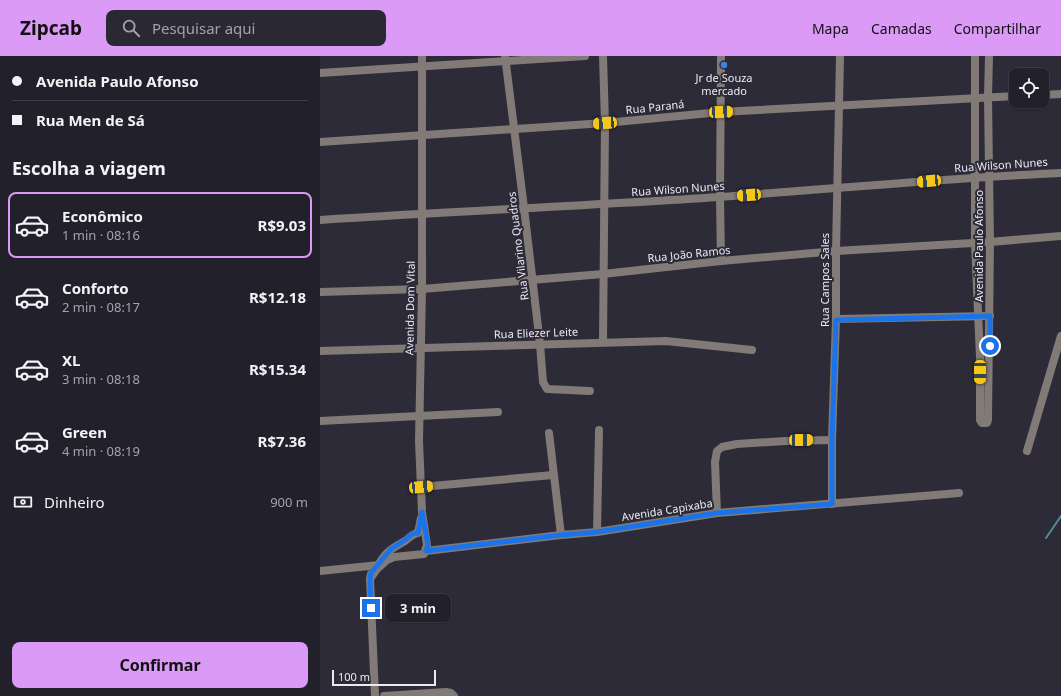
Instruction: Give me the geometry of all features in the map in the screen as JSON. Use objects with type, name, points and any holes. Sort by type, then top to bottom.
[{"type":"street","name":"Avenida Dom Vital","points":[[422,56],[422,289],[419,416],[422,512],[428,545],[422,553]]},
{"type":"street","points":[[320,73],[363,71],[505,59],[585,56]]},
{"type":"street","points":[[603,56],[605,123],[603,204],[603,342]]},
{"type":"street","points":[[721,56],[721,261]]},
{"type":"street","name":"Rua Campos Sales","points":[[832,504],[840,56]]},
{"type":"street","name":"Avenida Paulo Afonso","points":[[975,56],[975,243],[980,420],[982,423],[987,423],[988,420],[990,316],[989,56]]},
{"type":"street","name":"Rua Vilarino Quadros","points":[[505,59],[515,130],[540,344],[543,382],[547,389],[590,390]]},
{"type":"street","points":[[1049,95],[1061,94]]},
{"type":"street","name":"Rua Paraná","points":[[320,142],[515,130],[721,112],[1009,96]]},
{"type":"street","name":"Rua Wilson Nunes","points":[[320,220],[720,197],[990,176],[1061,173]]},
{"type":"street","name":"Rua João Ramos","points":[[320,292],[422,289],[603,274],[721,261],[836,251],[990,242],[1061,236]]},
{"type":"street","points":[[836,320],[990,316]]},
{"type":"street","points":[[1027,451],[1061,336]]},
{"type":"street","name":"Rua Eliezer Leite","points":[[320,351],[666,341],[752,350]]},
{"type":"street","points":[[320,421],[498,412]]},
{"type":"street","points":[[597,532],[598,430]]},
{"type":"street","points":[[549,433],[561,535]]},
{"type":"street","points":[[717,513],[715,462],[717,451],[722,447],[737,444],[832,440]]},
{"type":"street","points":[[421,487],[553,475]]},
{"type":"street","name":"Avenida Capixaba","points":[[370,579],[375,571],[387,560],[394,557],[561,535],[597,532],[717,513],[960,493]]},
{"type":"street","points":[[375,696],[371,573],[391,549],[412,534],[418,533],[422,512]]},
{"type":"street","points":[[320,571],[379,565]]},
{"type":"street","points":[[384,696],[446,692],[451,693],[454,696]]},
{"type":"waterway","points":[[1046,538],[1061,516]]},
{"type":"place","name":"Jr de Souza mercado","points":[[724,65]]},
{"type":"route","points":[[371,608],[371,573],[391,549],[412,534],[418,533],[421,524],[422,512],[428,545],[426,551],[597,532],[717,513],[832,504],[832,440],[836,320],[990,316],[990,346]]}]
